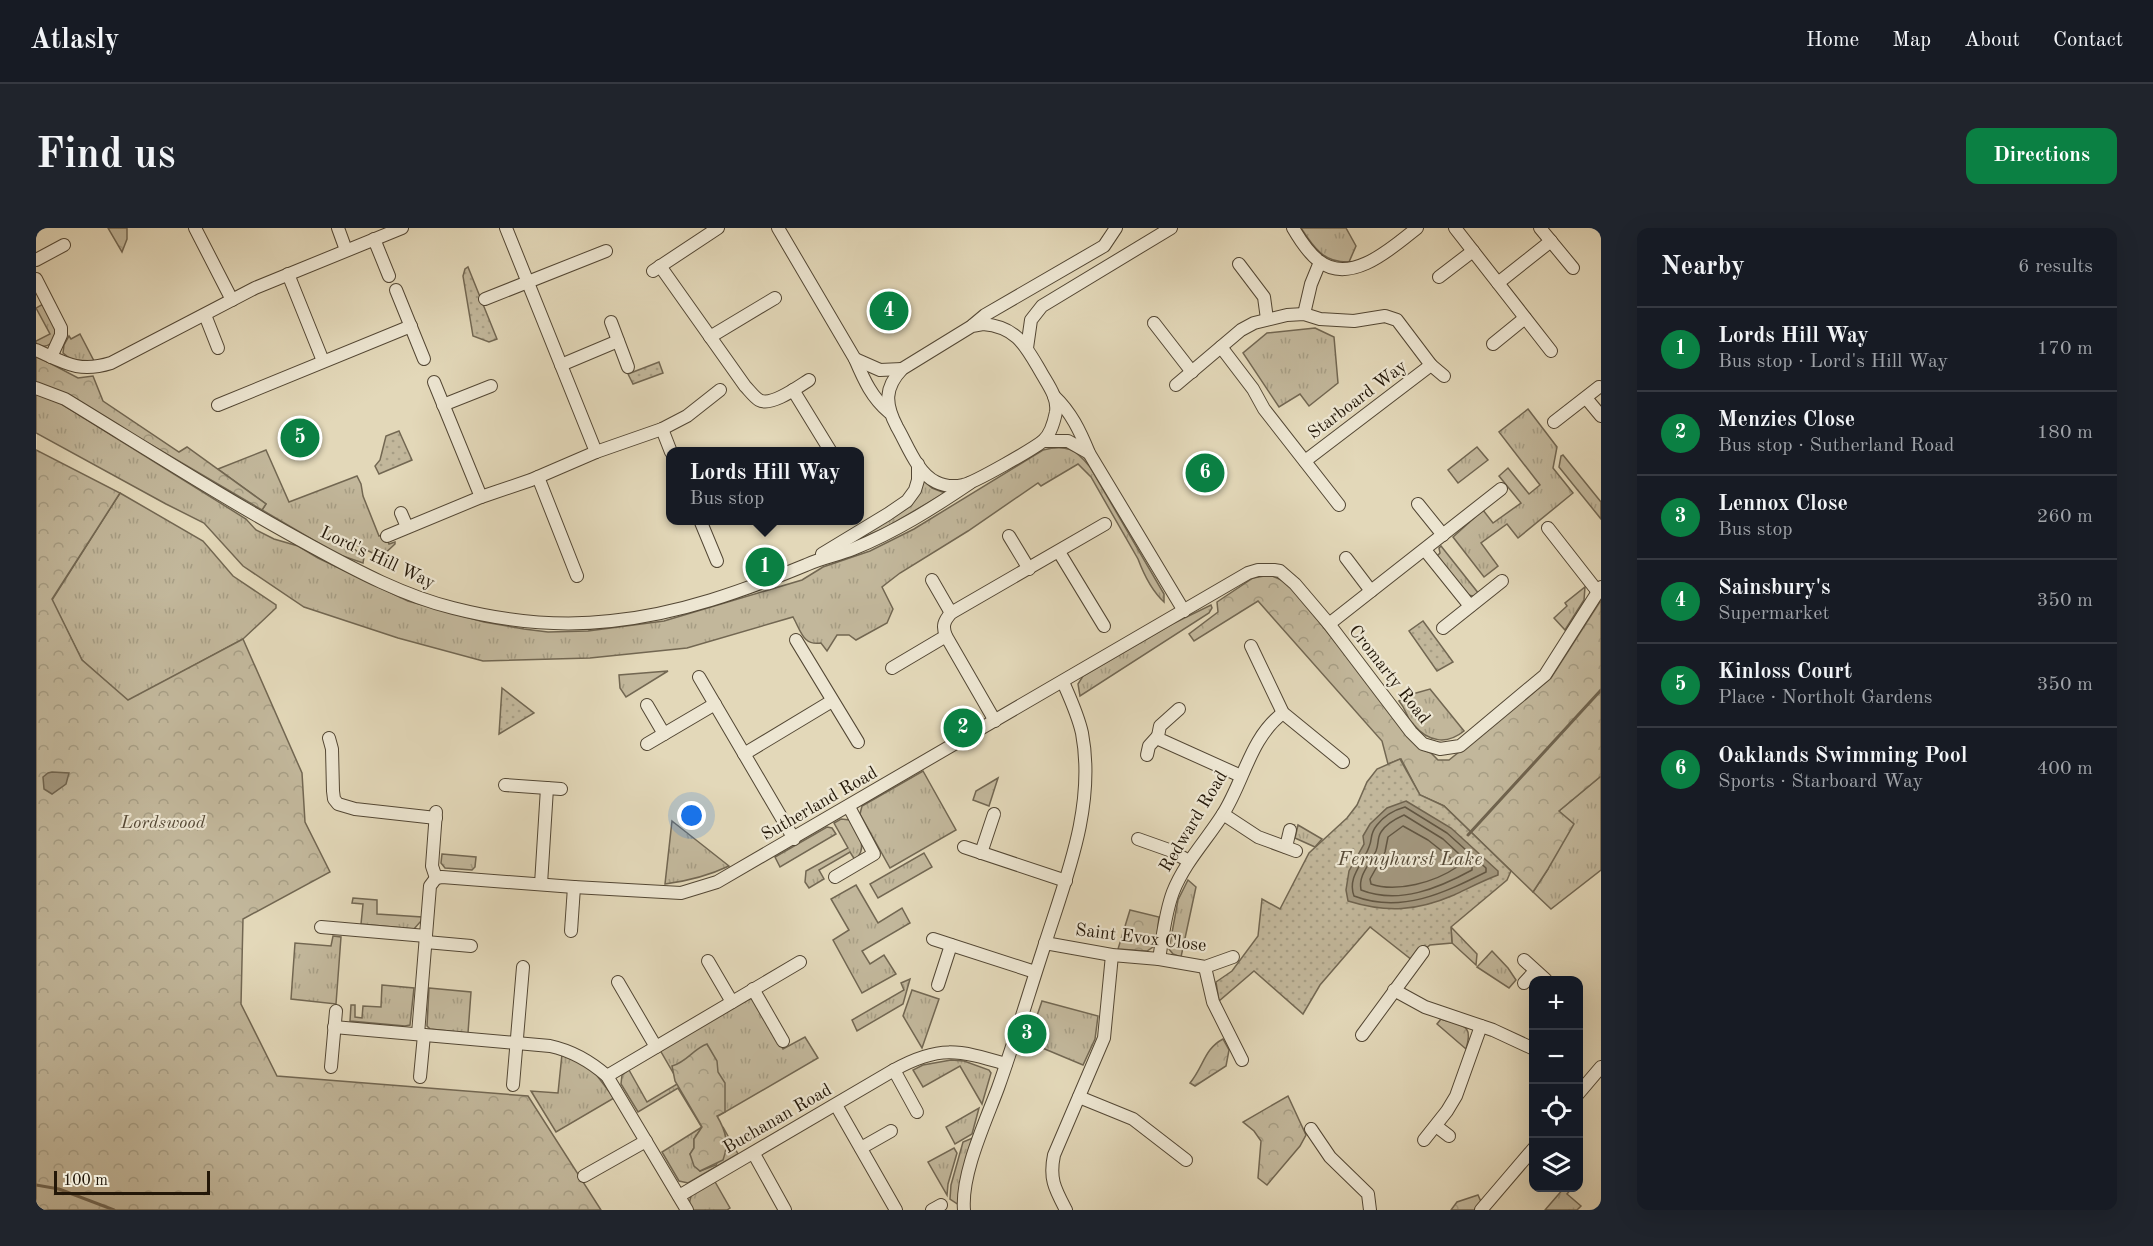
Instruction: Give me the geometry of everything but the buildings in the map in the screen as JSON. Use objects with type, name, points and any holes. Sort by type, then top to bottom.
[{"type":"street","points":[[195,228],[232,300]]},
{"type":"street","points":[[338,228],[346,250]]},
{"type":"street","points":[[36,350],[76,368],[100,367],[288,274],[402,228]]},
{"type":"street","points":[[506,228],[596,452]]},
{"type":"street","points":[[718,228],[657,269],[758,400],[763,402],[775,400],[809,380]]},
{"type":"street","points":[[778,228],[855,359],[863,379],[878,402],[889,412],[918,464],[929,478],[955,486],[970,483],[1043,441],[1054,419],[1056,410],[1054,396]]},
{"type":"street","points":[[889,412],[891,385],[903,369],[972,326],[985,315],[1104,246],[1116,228]]},
{"type":"street","points":[[1027,348],[1031,321],[1042,306],[1171,228]]},
{"type":"street","points":[[1293,228],[1311,254],[1320,262],[1337,268],[1357,267],[1390,249],[1417,228]]},
{"type":"street","points":[[1455,228],[1551,351]]},
{"type":"street","points":[[1540,228],[1573,268]]},
{"type":"street","points":[[374,239],[389,276]]},
{"type":"street","points":[[1498,283],[1551,241]]},
{"type":"street","points":[[36,260],[64,245]]},
{"type":"street","points":[[485,299],[606,251]]},
{"type":"street","points":[[1439,277],[1473,251]]},
{"type":"street","points":[[1304,314],[1311,284],[1320,262]]},
{"type":"street","points":[[1239,264],[1264,297],[1267,319]]},
{"type":"street","points":[[288,274],[323,361]]},
{"type":"street","points":[[36,279],[62,328],[51,357]]},
{"type":"street","points":[[396,290],[424,359]]},
{"type":"street","points":[[710,337],[775,298]]},
{"type":"street","name":"Starboard Way","points":[[1176,385],[1241,330],[1267,319],[1304,314],[1320,319],[1354,321],[1385,316],[1397,320],[1431,365],[1444,376]]},
{"type":"street","points":[[205,315],[218,348]]},
{"type":"street","points":[[1493,344],[1525,318]]},
{"type":"street","points":[[611,322],[628,367]]},
{"type":"street","points":[[1154,323],[1192,372]]},
{"type":"street","points":[[972,326],[983,324],[1002,327],[1018,337],[1027,348],[1054,396],[1067,408],[1089,453],[1184,611]]},
{"type":"street","points":[[218,405],[411,326]]},
{"type":"street","points":[[561,365],[618,341]]},
{"type":"street","name":"Starboard Way","points":[[1221,347],[1253,388],[1264,409],[1339,505]]},
{"type":"street","points":[[855,359],[880,370],[903,369]]},
{"type":"street","name":"Starboard Way","points":[[1305,461],[1431,365]]},
{"type":"street","points":[[434,382],[481,497]]},
{"type":"street","points":[[443,405],[491,386]]},
{"type":"street","points":[[1554,422],[1599,387]]},
{"type":"street","name":"Lord's Hill Way","points":[[36,388],[65,399],[255,515],[343,563],[396,588],[452,608],[536,622],[610,621],[696,605],[854,549],[933,508],[970,483]]},
{"type":"street","points":[[387,536],[596,452],[662,429],[687,416],[720,390]]},
{"type":"street","points":[[793,390],[828,447]]},
{"type":"street","points":[[1586,398],[1601,416]]},
{"type":"street","points":[[662,429],[669,447]]},
{"type":"street","points":[[1043,441],[1068,441],[1089,453]]},
{"type":"street","name":"Lord's Hill Way","points":[[809,564],[907,501],[915,490],[918,480],[918,464]]},
{"type":"street","points":[[538,477],[577,576]]},
{"type":"street","points":[[1329,624],[1501,489]]},
{"type":"street","points":[[1418,504],[1443,535]]},
{"type":"street","points":[[401,513],[407,527]]},
{"type":"street","points":[[995,721],[946,636],[943,628],[946,619],[951,613],[1105,524]]},
{"type":"street","points":[[702,525],[717,561]]},
{"type":"street","points":[[1548,528],[1599,589]]},
{"type":"street","points":[[1009,536],[1029,569]]},
{"type":"street","points":[[1425,550],[1470,606]]},
{"type":"street","points":[[1059,552],[1104,626]]},
{"type":"street","points":[[1346,558],[1371,591]]},
{"type":"street","name":"Cromarty Road","points":[[1063,682],[1248,573],[1258,570],[1274,570],[1280,571],[1295,584],[1329,624],[1411,732],[1423,744],[1440,749],[1460,746],[1538,682],[1562,649],[1599,589]]},
{"type":"street","points":[[932,580],[951,613]]},
{"type":"street","points":[[1443,628],[1502,581]]},
{"type":"street","points":[[892,668],[946,636]]},
{"type":"street","points":[[796,640],[858,742]]},
{"type":"street","points":[[1251,646],[1282,713],[1343,762]]},
{"type":"street","points":[[699,677],[794,839]]},
{"type":"street","points":[[964,1210],[965,1182],[1075,851],[1082,813],[1084,753],[1079,724],[1063,682]]},
{"type":"street","name":"Sutherland Road","points":[[436,878],[681,893],[717,882],[1063,682]]},
{"type":"street","points":[[744,754],[832,701]]},
{"type":"street","points":[[647,744],[715,704]]},
{"type":"street","points":[[647,705],[664,734]]},
{"type":"street","points":[[1147,755],[1149,746],[1158,736],[1160,726],[1179,709]]},
{"type":"street","name":"Redward Road","points":[[1159,959],[1172,894],[1189,861],[1223,814],[1260,735],[1282,713]]},
{"type":"street","points":[[1158,736],[1171,746],[1242,776]]},
{"type":"street","points":[[329,738],[334,799],[338,804],[355,809],[436,815],[432,866],[436,878],[430,886],[420,1077]]},
{"type":"street","points":[[332,754],[345,754]]},
{"type":"street","points":[[505,785],[561,789]]},
{"type":"street","points":[[541,884],[547,788]]},
{"type":"street","points":[[835,877],[874,854],[849,807]]},
{"type":"street","points":[[981,853],[994,814]]},
{"type":"street","points":[[1223,814],[1258,837],[1291,849],[1290,830]]},
{"type":"street","points":[[1138,839],[1169,850],[1189,861]]},
{"type":"street","points":[[964,847],[1066,881]]},
{"type":"street","points":[[571,931],[574,887]]},
{"type":"street","points":[[321,927],[471,946]]},
{"type":"street","points":[[933,939],[1035,972]]},
{"type":"street","name":"Saint Evox Close","points":[[1045,943],[1112,955],[1159,959],[1205,967],[1233,957]]},
{"type":"street","points":[[938,985],[951,945]]},
{"type":"street","points":[[1362,1035],[1424,952]]},
{"type":"street","points":[[1066,1210],[1053,1183],[1051,1169],[1054,1155],[1104,1038],[1112,955]]},
{"type":"street","points":[[1524,960],[1540,976]]},
{"type":"street","points":[[708,961],[732,1002]]},
{"type":"street","points":[[607,1076],[800,962]]},
{"type":"street","points":[[1205,967],[1213,1002],[1242,1060]]},
{"type":"street","points":[[513,1085],[523,968]]},
{"type":"street","points":[[1524,983],[1535,971]]},
{"type":"street","points":[[618,982],[656,1047]]},
{"type":"street","points":[[753,989],[783,1041]]},
{"type":"street","points":[[1394,990],[1425,1007],[1481,1026],[1529,1047]]},
{"type":"street","points":[[331,1067],[336,1011]]},
{"type":"street","points":[[1424,1140],[1447,1111],[1461,1084],[1481,1026]]},
{"type":"street","points":[[334,1027],[563,1048],[593,1064],[607,1076],[687,1210]]},
{"type":"street","name":"Buchanan Road","points":[[679,1196],[894,1070],[924,1055],[938,1052],[971,1054],[1006,1064]]},
{"type":"street","points":[[1583,1085],[1601,1067]]},
{"type":"street","points":[[894,1070],[917,1112]]},
{"type":"street","points":[[1079,1097],[1133,1119],[1186,1160]]},
{"type":"street","points":[[836,1105],[896,1210]]},
{"type":"street","points":[[1436,1126],[1449,1136]]},
{"type":"street","points":[[1311,1129],[1330,1156],[1368,1194],[1370,1210]]},
{"type":"street","points":[[861,1148],[891,1131]]},
{"type":"street","points":[[584,1176],[646,1141]]},
{"type":"street","points":[[1481,1210],[1529,1153]]},
{"type":"street","points":[[754,1154],[785,1210]]},
{"type":"green space","points":[[108,228],[127,228],[127,239],[122,252]]},
{"type":"green space","points":[[1301,228],[1346,228],[1356,246],[1349,262],[1333,260],[1320,253]]},
{"type":"green space","points":[[468,267],[497,339],[489,342],[473,336],[463,276]]},
{"type":"green space","points":[[43,304],[51,319],[55,335],[50,344],[41,346],[36,344],[36,341],[50,334],[36,308]]},
{"type":"green space","points":[[1315,328],[1334,337],[1338,383],[1309,406],[1300,394],[1279,407],[1243,353],[1267,333]]},
{"type":"green space","points":[[80,334],[94,361],[72,360],[63,353],[69,336],[71,339]]},
{"type":"green space","points":[[36,356],[78,378],[93,376],[103,401],[179,452],[187,447],[266,504],[262,510],[153,446],[36,383]]},
{"type":"green space","points":[[659,362],[663,373],[633,384],[628,374]]},
{"type":"green space","points":[[36,394],[60,403],[246,519],[256,530],[274,539],[298,546],[408,601],[484,622],[548,632],[588,631],[664,621],[802,580],[823,567],[870,551],[914,529],[1043,450],[1058,448],[1075,452],[1090,467],[1164,594],[1164,602],[1148,582],[1138,559],[1091,477],[1078,464],[1041,486],[1038,483],[968,531],[900,573],[882,587],[893,609],[887,623],[856,640],[849,635],[837,635],[827,651],[821,643],[806,640],[793,617],[687,648],[590,658],[483,661],[398,638],[304,607],[243,566],[204,523],[36,433]]},
{"type":"green space","points":[[1528,409],[1557,447],[1553,468],[1573,493],[1518,538],[1507,524],[1481,543],[1498,566],[1484,577],[1453,537],[1483,510],[1493,523],[1521,503],[1499,476],[1508,468],[1529,494],[1540,485],[1499,432]]},
{"type":"green space","points":[[399,431],[412,460],[379,474],[375,466],[380,460],[386,436]]},
{"type":"green space","points":[[1477,447],[1488,460],[1458,483],[1448,470]]},
{"type":"green space","name":"Lordswood","points":[[36,450],[120,493],[52,599],[82,660],[128,700],[243,639],[302,773],[305,822],[330,872],[243,919],[241,1004],[277,1076],[528,1096],[601,1210],[36,1210]]},
{"type":"green space","points":[[266,450],[289,502],[357,476],[379,536],[385,534],[389,544],[395,542],[395,544],[381,557],[352,543],[351,546],[364,557],[363,563],[337,554],[262,510],[266,504],[218,469]]},
{"type":"green space","points":[[1563,455],[1601,502],[1601,519],[1559,467]]},
{"type":"green space","points":[[923,480],[932,488],[945,493],[885,528],[848,544],[908,507],[916,498]]},
{"type":"green space","points":[[120,493],[203,541],[233,576],[276,605],[276,608],[243,639],[128,701],[82,660],[52,600]]},
{"type":"green space","points":[[1441,546],[1479,594],[1468,595],[1437,556]]},
{"type":"green space","points":[[1270,575],[1288,583],[1421,749],[1431,753],[1438,760],[1449,760],[1551,678],[1601,600],[1601,776],[1559,811],[1574,824],[1533,892],[1444,806],[1420,795],[1401,759],[1388,764],[1382,741],[1258,601],[1194,641],[1189,634],[1218,612],[1217,602],[1253,578]]},
{"type":"green space","points":[[1585,587],[1584,600],[1565,630],[1554,618],[1567,606],[1565,603]]},
{"type":"green space","points":[[1211,605],[1209,613],[1080,696],[1078,684],[1083,676],[1172,624]]},
{"type":"green space","points":[[1423,621],[1453,662],[1437,671],[1409,631]]},
{"type":"green space","points":[[668,671],[626,697],[620,688],[619,675]]},
{"type":"green space","points":[[502,688],[534,713],[499,734]]},
{"type":"green space","points":[[1430,689],[1464,731],[1451,738],[1438,740],[1419,731],[1410,720],[1399,701],[1409,695]]},
{"type":"green space","points":[[1400,759],[1420,795],[1444,806],[1511,871],[1507,880],[1451,927],[1452,943],[1430,945],[1412,960],[1370,927],[1320,985],[1303,1014],[1254,971],[1219,1001],[1216,982],[1232,971],[1258,936],[1262,899],[1280,909],[1309,853],[1347,818],[1377,769]]},
{"type":"green space","points":[[923,771],[956,830],[890,868],[860,814],[862,806]]},
{"type":"green space","points":[[1601,776],[1601,870],[1551,909],[1533,892],[1548,869],[1559,811]]},
{"type":"green space","points":[[998,778],[989,806],[973,800],[976,791]]},
{"type":"green space","points":[[841,819],[850,820],[859,835],[862,845],[859,855],[855,860],[850,852],[819,870],[824,879],[809,888],[805,882],[806,871],[848,848],[834,823]]},
{"type":"green space","points":[[672,821],[729,866],[698,878],[665,884]]},
{"type":"green space","points":[[1298,825],[1322,839],[1315,847],[1295,838]]},
{"type":"green space","points":[[827,827],[832,828],[836,834],[780,867],[775,857]]},
{"type":"green space","points":[[924,853],[932,867],[878,898],[870,884]]},
{"type":"green space","points":[[442,854],[476,857],[475,867],[472,870],[445,868],[441,863]]},
{"type":"green space","points":[[1188,880],[1196,887],[1181,957],[1173,954],[1169,949],[1178,900]]},
{"type":"green space","points":[[856,885],[878,923],[902,908],[910,923],[862,951],[870,964],[884,955],[896,974],[862,993],[833,940],[849,930],[831,899]]},
{"type":"green space","points":[[353,898],[377,900],[377,914],[422,917],[421,921],[414,929],[361,924],[363,904],[352,903]]},
{"type":"green space","points":[[1130,910],[1159,917],[1156,945],[1147,951],[1118,949]]},
{"type":"green space","points":[[1451,927],[1477,954],[1476,965],[1452,943]]},
{"type":"green space","points":[[333,936],[341,937],[336,1004],[291,999],[295,943],[331,946]]},
{"type":"green space","points":[[1492,951],[1516,980],[1509,988],[1477,967]]},
{"type":"green space","points":[[910,979],[903,1004],[857,1031],[852,1020],[904,990],[901,983]]},
{"type":"green space","points":[[382,985],[414,988],[410,1025],[350,1021],[351,1005],[355,1005],[355,1017],[362,1018],[363,1006],[381,1007]]},
{"type":"green space","points":[[429,988],[471,992],[468,1033],[430,1029],[427,1026]]},
{"type":"green space","points":[[912,990],[939,999],[922,1048],[903,1016]]},
{"type":"green space","points":[[750,998],[755,1000],[783,1049],[805,1037],[818,1058],[701,1126],[678,1088],[638,1112],[621,1084],[622,1075],[629,1070],[647,1102],[679,1083],[660,1050]]},
{"type":"green space","points":[[1042,1001],[1098,1016],[1095,1039],[1083,1065],[1028,1042]]},
{"type":"green space","points":[[1441,1019],[1460,1025],[1467,1030],[1466,1049],[1437,1024]]},
{"type":"green space","points":[[1223,1039],[1229,1050],[1226,1066],[1195,1086],[1190,1083],[1208,1053]]},
{"type":"green space","points":[[707,1044],[717,1061],[718,1072],[725,1083],[725,1112],[717,1116],[723,1127],[726,1148],[723,1160],[700,1171],[694,1166],[690,1154],[694,1148],[694,1139],[702,1127],[675,1081],[672,1066],[682,1062]]},
{"type":"green space","points":[[562,1054],[592,1069],[614,1098],[556,1132],[531,1091],[558,1093]]},
{"type":"green space","points":[[951,1060],[964,1061],[989,1070],[991,1073],[982,1104],[960,1066],[923,1087],[913,1070],[923,1065]]},
{"type":"green space","points":[[1288,1096],[1306,1135],[1300,1146],[1267,1185],[1258,1178],[1261,1141],[1243,1122]]},
{"type":"green space","points":[[979,1108],[972,1134],[955,1144],[946,1127]]},
{"type":"green space","points":[[702,1127],[694,1139],[694,1148],[690,1154],[700,1171],[716,1165],[727,1143],[723,1127],[738,1154],[688,1183],[679,1181],[662,1152]]},
{"type":"green space","points":[[975,1137],[959,1205],[950,1199],[951,1185],[963,1142]]},
{"type":"green space","points":[[954,1148],[957,1153],[947,1195],[928,1162]]},
{"type":"green space","points":[[714,1180],[730,1208],[727,1210],[692,1210],[689,1205],[691,1195]]},
{"type":"green space","points":[[1561,1192],[1569,1192],[1567,1194],[1581,1206],[1577,1210],[1545,1210]]},
{"type":"green space","points":[[1478,1195],[1482,1204],[1477,1210],[1451,1210],[1457,1202]]},
{"type":"water","points":[[52,772],[69,773],[66,784],[52,794],[44,789],[43,777]]},
{"type":"water","name":"Fernyhurst Lake","points":[[1406,801],[1451,828],[1498,871],[1498,875],[1454,895],[1414,907],[1389,909],[1348,901],[1346,890],[1349,871],[1364,844],[1363,836],[1370,824],[1387,808]]},
{"type":"waterway","points":[[1468,835],[1601,690]]},
{"type":"waterway","points":[[36,1185],[59,1189],[114,1210]]},
{"type":"place","name":"Sainsbury's","points":[[889,311]]},
{"type":"place","name":"Kinloss Court","points":[[300,438]]},
{"type":"place","name":"Oaklands Swimming Pool","points":[[1205,473]]},
{"type":"place","name":"Lords Hill Way","points":[[765,567]]},
{"type":"place","name":"Menzies Close","points":[[963,728]]},
{"type":"place","name":"Lennox Close","points":[[1027,1034]]}]
